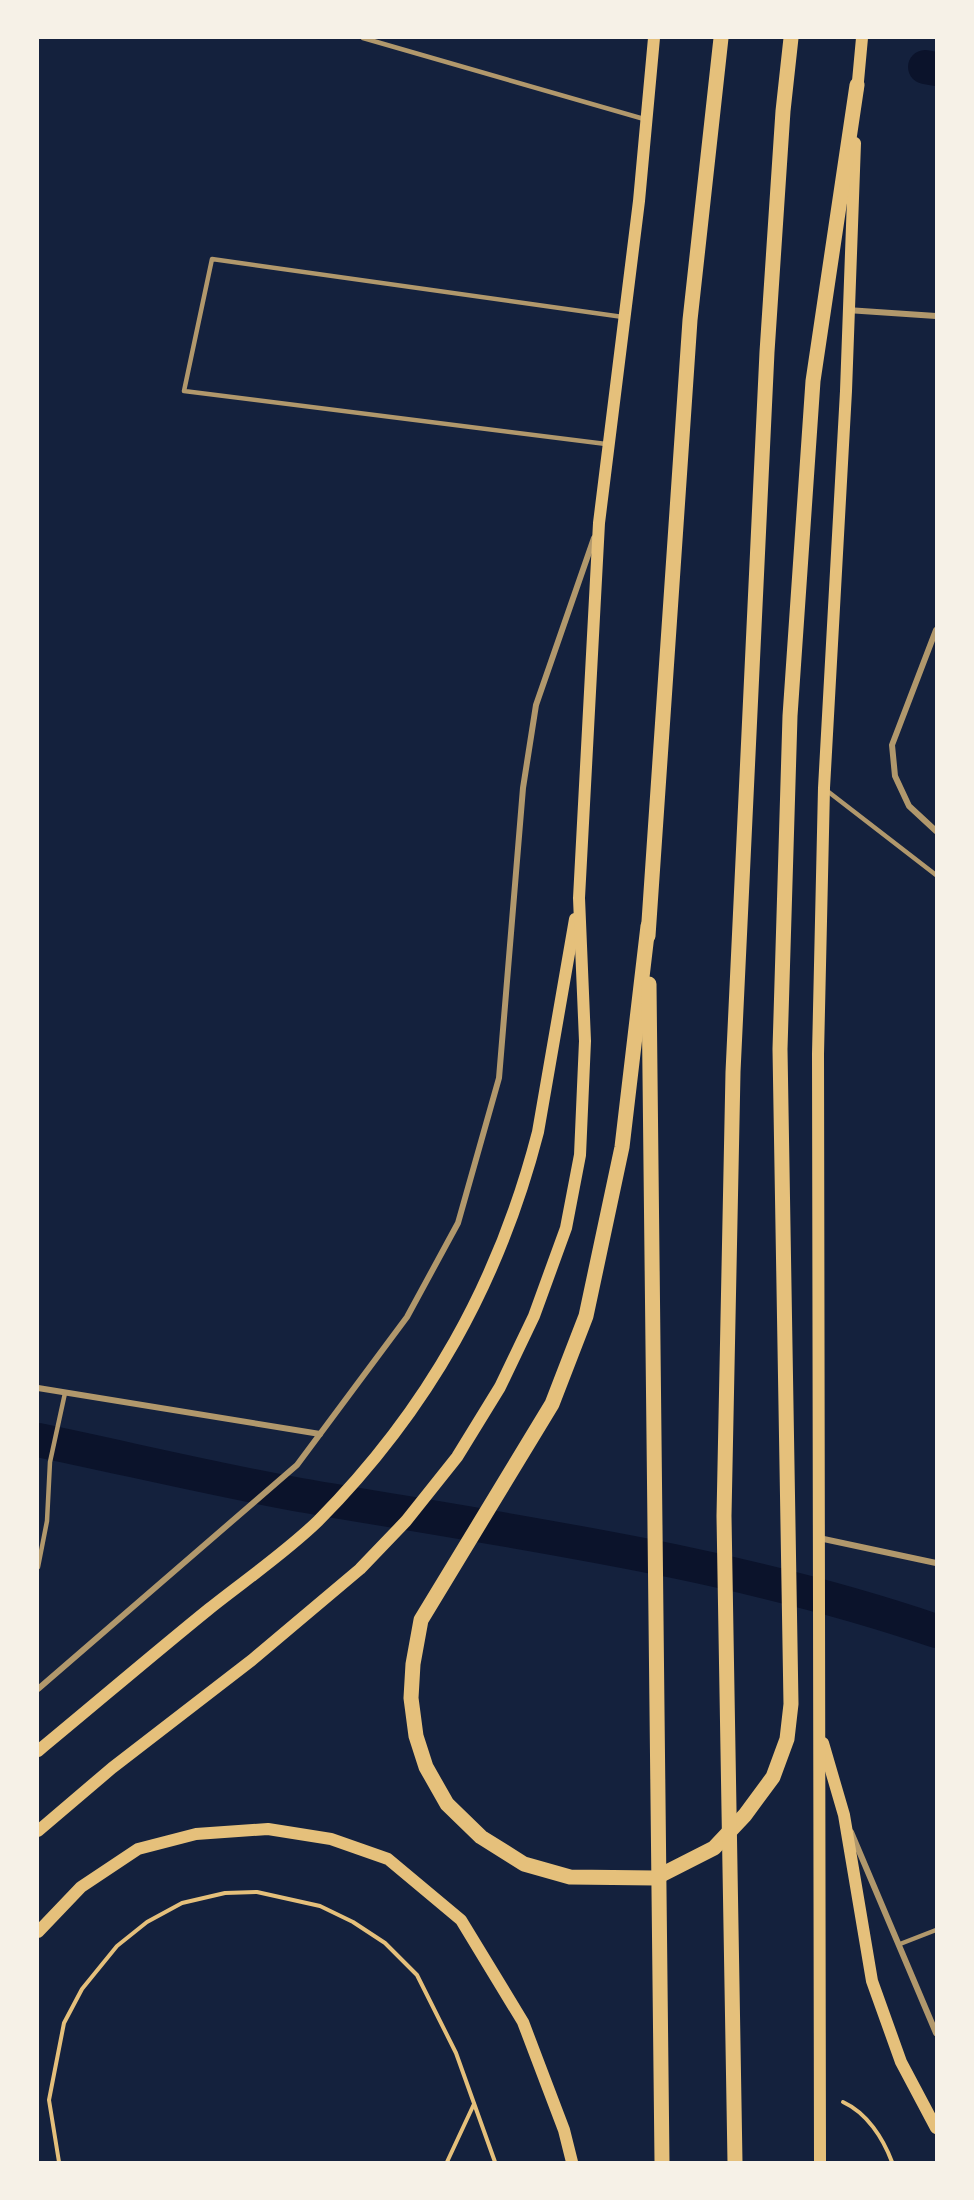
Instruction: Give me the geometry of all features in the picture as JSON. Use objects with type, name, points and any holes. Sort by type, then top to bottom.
[{"type":"main road","points":[[38,1831],[112,1768],[226,1681],[360,1569],[406,1521],[457,1458],[500,1387],[534,1316],[566,1228],[580,1155],[585,1041],[579,897],[599,523],[625,317],[654,38]]},
{"type":"main road","points":[[721,38],[690,320],[648,926],[622,1147],[586,1316],[552,1404],[421,1620],[413,1664],[411,1698],[416,1736],[426,1767],[447,1804],[481,1837],[524,1864],[570,1877],[655,1878],[714,1848],[773,1777],[787,1739],[791,1704],[780,1049],[790,716],[813,381],[862,38]]},
{"type":"main road","points":[[735,2163],[724,1516],[733,1072],[767,352],[783,111],[791,38]]},
{"type":"main road","points":[[820,2163],[817,1154],[824,788],[846,391],[847,310],[857,85]]},
{"type":"main road","points":[[38,1751],[317,1522],[418,1404],[464,1329],[505,1237],[538,1132],[579,897]]},
{"type":"main road","points":[[648,926],[653,1131],[654,1528],[662,2163]]},
{"type":"main road","points":[[819,1728],[844,1815],[872,1981],[901,2062],[936,2128]]},
{"type":"main road","points":[[38,1932],[81,1887],[138,1850],[196,1834],[268,1829],[332,1839],[388,1859],[461,1920],[517,2012],[564,2130],[572,2163]]},
{"type":"street","points":[[847,310],[936,316]]},
{"type":"street","points":[[38,1689],[297,1465],[407,1317],[458,1223],[499,1078],[524,788],[536,705],[599,523]]},
{"type":"street","points":[[936,630],[892,745],[895,776],[909,806],[936,831]]},
{"type":"street","points":[[38,1388],[320,1434]]},
{"type":"street","points":[[819,1538],[936,1563]]},
{"type":"street","points":[[844,1815],[936,2033]]},
{"type":"lane","points":[[363,38],[646,120]]},
{"type":"lane","points":[[609,445],[184,391],[212,259],[625,317]]},
{"type":"lane","points":[[824,788],[936,875]]},
{"type":"lane","points":[[38,1567],[47,1521],[50,1462],[65,1393]]},
{"type":"lane","points":[[900,1944],[936,1929]]},
{"type":"path","points":[[59,2163],[49,2100],[64,2023],[82,1989],[117,1946],[147,1922],[182,1903],[225,1893],[257,1892],[320,1906],[353,1922],[385,1943],[411,1967],[423,1985],[456,2053],[495,2163]]},
{"type":"path","points":[[820,2095],[845,2103],[858,2111],[886,2147],[892,2163]]},
{"type":"path","points":[[447,2163],[474,2104]]},
{"type":"waterway","points":[[925,67],[936,69]]},
{"type":"waterway","points":[[38,1440],[267,1489],[541,1536],[701,1567],[780,1585],[936,1631]]}]
